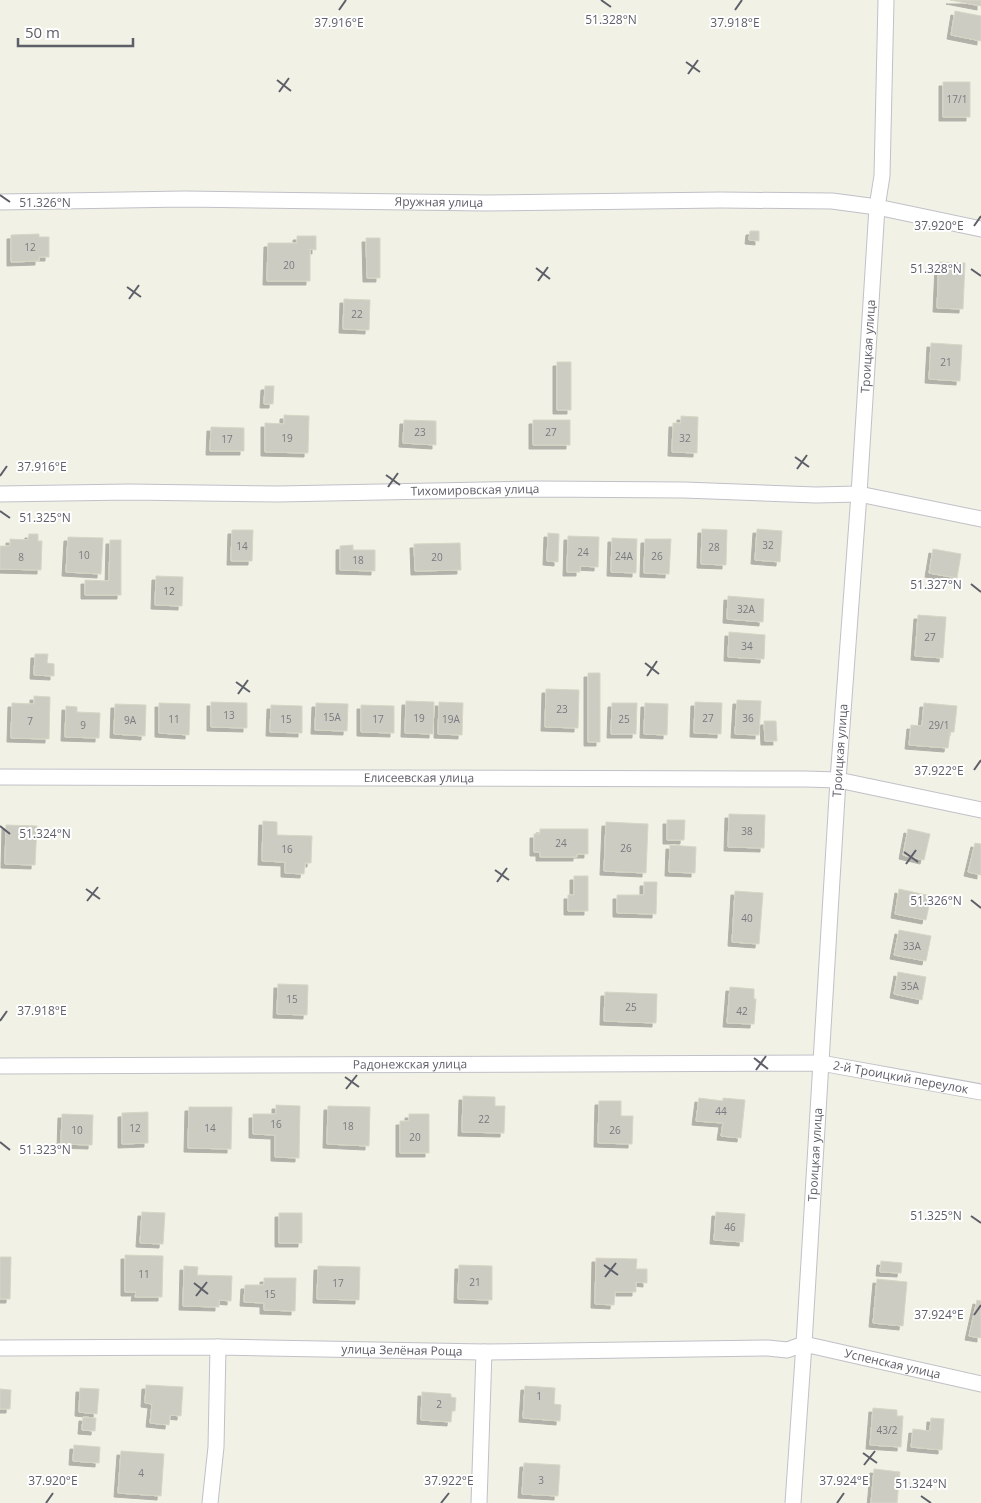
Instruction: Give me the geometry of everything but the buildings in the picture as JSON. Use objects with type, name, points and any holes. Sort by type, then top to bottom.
[{"type":"street","name":"Троицкая улица","points":[[793,1503],[838,780],[859,494],[877,207],[882,176],[886,0]]},
{"type":"street","name":"Яружная улица","points":[[0,202],[185,200],[486,203],[721,200],[832,201],[877,207],[981,229]]},
{"type":"street","name":"Тихомировская улица","points":[[0,494],[129,492],[278,494],[536,489],[684,490],[816,495],[859,494],[981,519]]},
{"type":"street","name":"Елисеевская улица","points":[[0,776],[745,778],[838,780],[981,810]]},
{"type":"street","name":"Радонежская улица","points":[[0,1066],[821,1063]]},
{"type":"street","name":"2-й Троицкий переулок","points":[[821,1063],[981,1092]]},
{"type":"street","name":"улица Зелёная Роща","points":[[0,1348],[218,1347],[484,1352],[768,1348],[787,1350],[804,1344]]},
{"type":"street","name":"Успенская улица","points":[[804,1344],[981,1384]]},
{"type":"street","points":[[210,1503],[216,1447],[218,1347]]},
{"type":"street","points":[[479,1503],[484,1352]]}]
